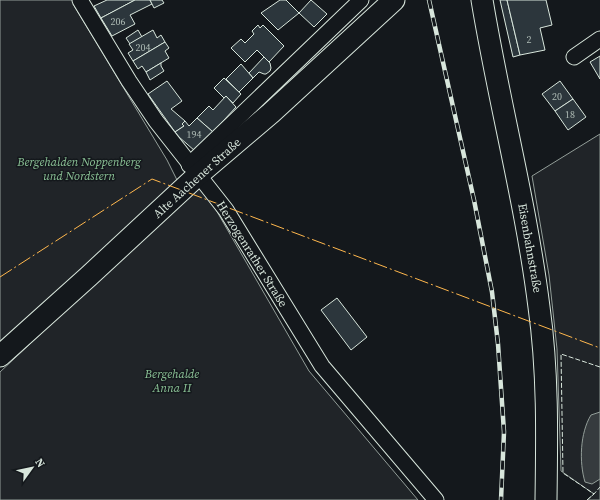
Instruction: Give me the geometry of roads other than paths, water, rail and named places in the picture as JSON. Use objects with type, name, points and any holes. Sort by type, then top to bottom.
[{"type":"street","name":"Herzogenrather Straße","points":[[80,0],[129,81],[156,121],[226,210],[322,366],[436,500]]},
{"type":"street","name":"Alte Aachener Straße","points":[[0,356],[89,276],[361,0]]},
{"type":"street","name":"Alte Aachener Straße","points":[[194,170],[271,113],[394,0]]},
{"type":"street","name":"Eisenbahnstraße","points":[[482,0],[528,230],[539,302],[546,381],[546,500]]},
{"type":"street","points":[[574,57],[600,39]]},
{"type":"railway","points":[[429,0],[474,200],[492,292],[498,344],[504,432],[501,500]]},
{"type":"park label","name":"Bergehalden Noppenberg und Nordstern","points":[[79,169]]},
{"type":"park label","name":"Bergehalde Anna II","points":[[172,381]]}]
